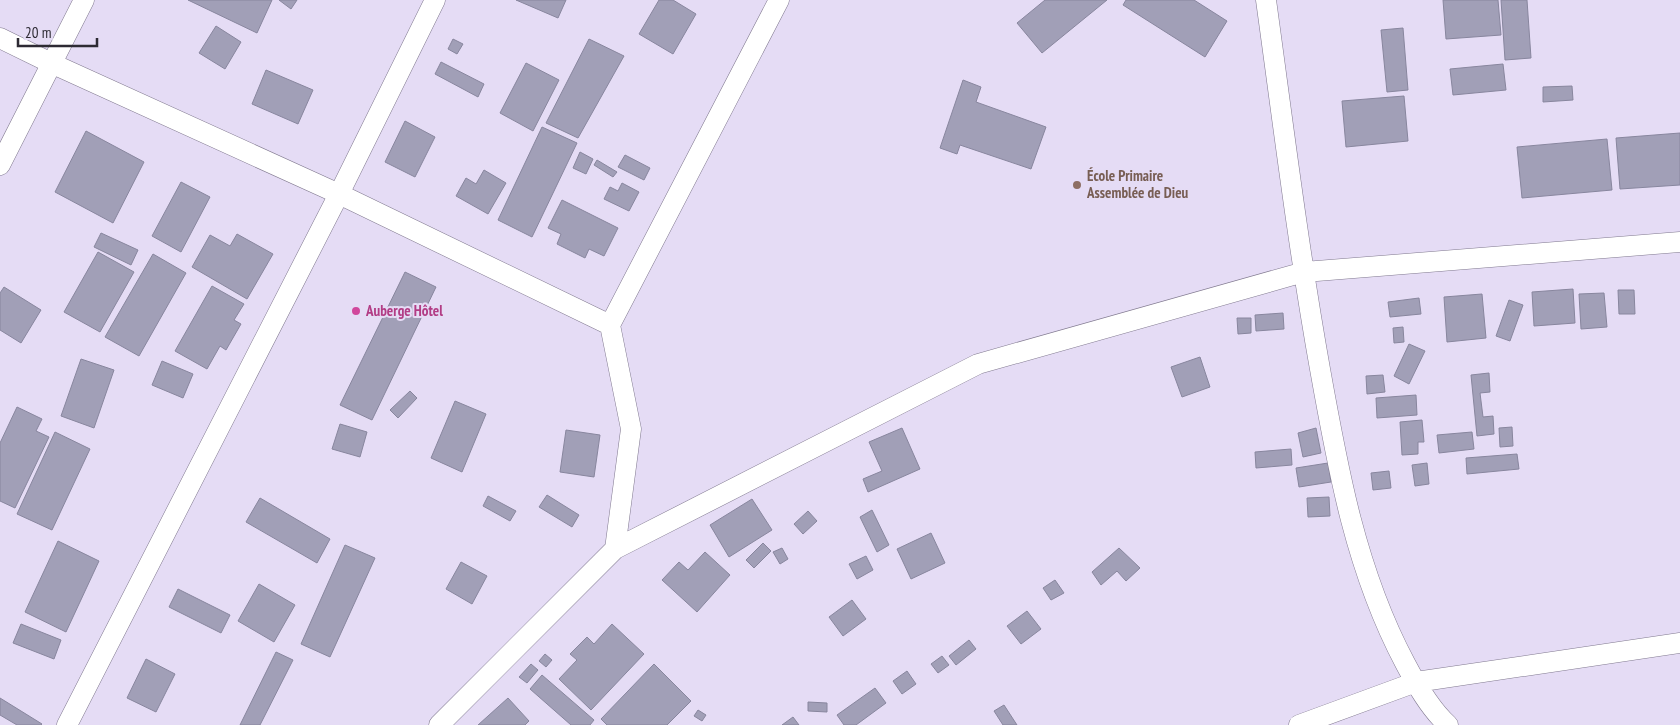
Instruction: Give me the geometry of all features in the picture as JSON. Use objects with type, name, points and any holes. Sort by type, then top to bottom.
[{"type":"street","points":[[0,165],[84,0]]},
{"type":"street","points":[[67,725],[340,194],[435,0]]},
{"type":"street","points":[[614,549],[631,429],[610,325],[779,0]]},
{"type":"street","points":[[1266,0],[1304,272],[1345,502],[1377,602],[1394,641],[1416,682],[1448,725]]},
{"type":"street","points":[[0,38],[53,64],[340,194],[610,325]]},
{"type":"street","points":[[439,725],[614,549],[978,364],[1304,272],[1680,242]]},
{"type":"street","points":[[1300,725],[1416,682],[1680,643]]},
{"type":"building","points":[[188,0],[272,0],[257,33]]},
{"type":"building","points":[[279,0],[297,0],[291,9]]},
{"type":"building","points":[[516,0],[566,0],[558,18]]},
{"type":"building","points":[[659,0],[673,0],[696,14],[673,54],[639,34]]},
{"type":"building","points":[[1045,0],[1107,0],[1042,53],[1017,23]]},
{"type":"building","points":[[1126,0],[1194,0],[1227,21],[1205,57],[1123,5]]},
{"type":"building","points":[[1443,0],[1498,0],[1501,35],[1446,39]]},
{"type":"building","points":[[1501,0],[1527,0],[1531,58],[1505,60]]},
{"type":"building","points":[[216,26],[241,42],[225,69],[199,53]]},
{"type":"building","points":[[1403,28],[1408,90],[1387,92],[1381,30]]},
{"type":"building","points":[[453,39],[463,44],[457,54],[448,49]]},
{"type":"building","points":[[589,39],[624,56],[578,138],[546,123]]},
{"type":"building","points":[[441,62],[484,84],[478,97],[435,74]]},
{"type":"building","points":[[526,63],[559,80],[533,131],[500,113]]},
{"type":"building","points":[[1503,64],[1506,90],[1453,95],[1450,69]]},
{"type":"building","points":[[266,70],[313,90],[298,124],[252,104]]},
{"type":"building","points":[[963,80],[981,87],[976,102],[1046,127],[1031,169],[960,145],[957,154],[940,148]]},
{"type":"building","points":[[1572,86],[1573,100],[1543,102],[1543,87]]},
{"type":"building","points":[[1404,96],[1408,141],[1346,147],[1342,101]]},
{"type":"building","points":[[405,121],[435,137],[415,177],[385,162]]},
{"type":"building","points":[[542,127],[577,143],[532,237],[498,220]]},
{"type":"building","points":[[86,131],[144,162],[113,223],[55,192]]},
{"type":"building","points":[[1680,133],[1680,185],[1620,189],[1616,138]]},
{"type":"building","points":[[1607,139],[1612,190],[1522,198],[1517,147]]},
{"type":"building","points":[[580,152],[593,159],[586,174],[573,168]]},
{"type":"building","points":[[625,155],[650,168],[644,180],[618,167]]},
{"type":"building","points":[[597,160],[617,172],[613,177],[594,165]]},
{"type":"building","points":[[484,170],[506,183],[488,214],[456,196],[466,178],[476,184]]},
{"type":"building","points":[[181,182],[210,197],[181,252],[152,236]]},
{"type":"building","points":[[622,183],[639,192],[629,211],[604,199],[610,187],[618,191]]},
{"type":"building","points":[[562,200],[618,228],[604,256],[589,249],[585,258],[557,244],[561,234],[548,228]]},
{"type":"building","points":[[101,233],[138,250],[131,265],[94,247]]},
{"type":"building","points":[[237,234],[273,254],[247,299],[192,267],[210,235],[230,246]]},
{"type":"building","points":[[98,252],[134,272],[100,332],[64,312]]},
{"type":"building","points":[[153,254],[186,273],[139,356],[105,337]]},
{"type":"building","points":[[405,272],[436,287],[372,420],[340,405]]},
{"type":"building","points":[[212,286],[244,304],[234,320],[241,324],[226,350],[220,346],[207,369],[175,351]]},
{"type":"building","points":[[4,287],[41,310],[21,343],[0,330],[0,293]]},
{"type":"building","points":[[1573,289],[1575,323],[1534,326],[1532,292]]},
{"type":"building","points":[[1618,290],[1634,290],[1635,314],[1619,314]]},
{"type":"building","points":[[1604,293],[1607,327],[1581,329],[1579,294]]},
{"type":"building","points":[[1482,294],[1486,338],[1447,342],[1444,297]]},
{"type":"building","points":[[1419,298],[1421,314],[1390,317],[1388,302]]},
{"type":"building","points":[[1509,300],[1523,305],[1510,341],[1496,336]]},
{"type":"building","points":[[1283,313],[1284,329],[1256,331],[1255,315]]},
{"type":"building","points":[[1237,318],[1251,318],[1251,333],[1238,334]]},
{"type":"building","points":[[1403,327],[1404,342],[1394,343],[1393,328]]},
{"type":"building","points":[[1409,344],[1425,351],[1409,384],[1394,376]]},
{"type":"building","points":[[1200,357],[1210,387],[1182,397],[1171,367]]},
{"type":"building","points":[[81,359],[114,370],[94,428],[61,416]]},
{"type":"building","points":[[162,361],[193,374],[183,398],[152,385]]},
{"type":"building","points":[[1489,373],[1490,392],[1480,393],[1483,417],[1493,416],[1494,434],[1477,436],[1471,375]]},
{"type":"building","points":[[1383,375],[1385,392],[1367,394],[1366,376]]},
{"type":"building","points":[[410,391],[417,398],[398,418],[390,410]]},
{"type":"building","points":[[1416,395],[1417,415],[1377,418],[1376,398]]},
{"type":"building","points":[[455,401],[486,414],[462,472],[431,458]]},
{"type":"building","points":[[17,407],[42,419],[36,431],[49,437],[15,508],[0,501],[0,443]]},
{"type":"building","points":[[1422,420],[1424,442],[1418,442],[1418,454],[1402,455],[1400,422]]},
{"type":"building","points":[[340,424],[367,432],[360,457],[332,449]]},
{"type":"building","points":[[1512,427],[1513,446],[1500,447],[1499,428]]},
{"type":"building","points":[[902,428],[920,469],[868,492],[863,479],[882,471],[869,442]]},
{"type":"building","points":[[1316,428],[1321,453],[1303,457],[1298,433]]},
{"type":"building","points":[[566,430],[600,435],[594,477],[560,472]]},
{"type":"building","points":[[55,432],[90,449],[52,530],[17,514]]},
{"type":"building","points":[[1472,432],[1474,449],[1439,453],[1437,435]]},
{"type":"building","points":[[1291,449],[1292,465],[1256,468],[1255,452]]},
{"type":"building","points":[[1517,454],[1519,469],[1467,474],[1466,458]]},
{"type":"building","points":[[1328,463],[1331,482],[1299,487],[1296,468]]},
{"type":"building","points":[[1427,463],[1429,484],[1415,486],[1412,465]]},
{"type":"building","points":[[1389,471],[1391,488],[1373,490],[1371,473]]},
{"type":"building","points":[[547,495],[579,515],[572,527],[539,507]]},
{"type":"building","points":[[488,496],[516,511],[510,521],[483,506]]},
{"type":"building","points":[[1329,497],[1330,516],[1308,517],[1307,498]]},
{"type":"building","points":[[260,498],[330,539],[317,563],[246,522]]},
{"type":"building","points":[[752,499],[772,530],[729,557],[710,525]]},
{"type":"building","points":[[872,510],[889,545],[877,552],[860,517]]},
{"type":"building","points":[[808,511],[817,521],[803,534],[794,524]]},
{"type":"building","points":[[931,533],[945,563],[911,579],[897,549]]},
{"type":"building","points":[[58,541],[99,561],[66,632],[25,612]]},
{"type":"building","points":[[763,543],[771,551],[754,568],[746,560]]},
{"type":"building","points":[[345,545],[375,558],[330,657],[301,644]]},
{"type":"building","points":[[782,548],[788,559],[780,564],[773,552]]},
{"type":"building","points":[[1119,548],[1140,568],[1126,581],[1117,571],[1101,585],[1092,572]]},
{"type":"building","points":[[705,552],[730,575],[697,612],[662,580],[679,562],[688,570]]},
{"type":"building","points":[[866,556],[873,570],[857,579],[849,564]]},
{"type":"building","points":[[461,562],[487,576],[472,604],[446,589]]},
{"type":"building","points":[[1055,580],[1064,593],[1051,600],[1043,588]]},
{"type":"building","points":[[259,584],[295,605],[274,642],[238,621]]},
{"type":"building","points":[[178,589],[230,615],[221,633],[169,607]]},
{"type":"building","points":[[852,600],[866,619],[843,636],[829,617]]},
{"type":"building","points":[[1027,611],[1041,629],[1021,644],[1007,626]]},
{"type":"building","points":[[21,624],[61,640],[54,659],[13,643]]},
{"type":"building","points":[[612,624],[644,654],[591,710],[559,679],[577,660],[570,654],[587,637],[594,644]]},
{"type":"building","points":[[969,640],[976,649],[956,665],[949,656]]},
{"type":"building","points":[[276,652],[293,660],[260,725],[240,725]]},
{"type":"building","points":[[545,654],[552,660],[546,667],[539,661]]},
{"type":"building","points":[[942,656],[949,665],[938,673],[931,664]]},
{"type":"building","points":[[146,659],[175,674],[156,712],[127,698]]},
{"type":"building","points":[[531,664],[538,670],[527,683],[519,677]]},
{"type":"building","points":[[654,664],[691,701],[667,725],[607,725],[601,719]]},
{"type":"building","points":[[907,671],[916,684],[902,694],[893,681]]},
{"type":"building","points":[[542,675],[594,720],[590,725],[571,725],[530,689]]},
{"type":"building","points":[[875,688],[886,703],[856,725],[844,725],[837,715]]},
{"type":"building","points":[[0,698],[42,724],[17,725],[0,715]]},
{"type":"building","points":[[508,698],[529,721],[525,725],[478,725]]},
{"type":"building","points":[[808,702],[827,703],[827,712],[808,711]]},
{"type":"building","points":[[1004,705],[1017,725],[1003,725],[994,711]]},
{"type":"building","points":[[698,710],[706,715],[702,721],[694,716]]},
{"type":"building","points":[[793,717],[799,725],[782,725]]},
{"type":"place","name":"École Primaire Assemblée de Dieu","points":[[1077,185]]},
{"type":"place","name":"Auberge Hôtel","points":[[356,311]]}]
